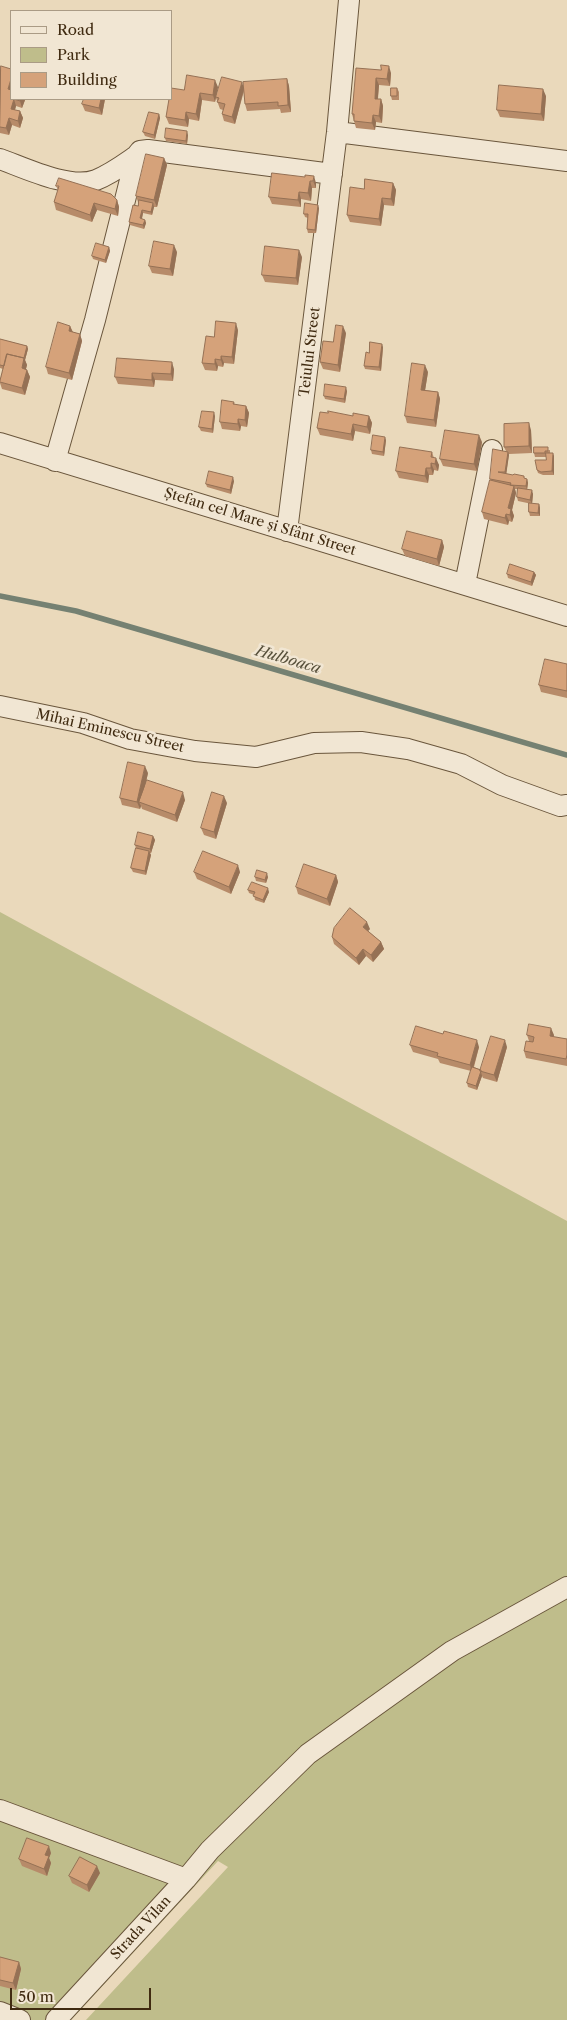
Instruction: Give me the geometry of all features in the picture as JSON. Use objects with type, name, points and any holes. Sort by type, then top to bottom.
[{"type":"street","name":"Teiului Street","points":[[287,530],[337,132],[348,0]]},
{"type":"street","points":[[337,132],[567,161]]},
{"type":"street","points":[[0,159],[63,180],[78,183],[95,181],[136,156],[140,151],[148,150],[332,174]]},
{"type":"street","points":[[55,461],[95,320],[136,156]]},
{"type":"street","name":"Ștefan cel Mare și Sfânt Street","points":[[0,444],[567,616]]},
{"type":"street","points":[[465,584],[492,450]]},
{"type":"street","name":"Mihai Eminescu Street","points":[[0,706],[83,723],[130,739],[195,751],[256,757],[314,743],[361,742],[408,749],[461,764],[502,785],[560,806],[567,805]]},
{"type":"street","name":"Strada Vilan","points":[[56,2020],[186,1879],[210,1850],[308,1754],[452,1650],[567,1586]]},
{"type":"street","points":[[0,1810],[186,1879]]},
{"type":"street","points":[[0,2012],[20,2020]]},
{"type":"green space","points":[[0,912],[567,1221],[567,2020],[86,2020],[228,1867],[218,1861],[71,2020],[0,2020]]},
{"type":"building","points":[[381,65],[389,66],[387,79],[376,78],[375,99],[381,99],[379,116],[373,115],[372,123],[354,121],[354,114],[352,114],[356,68],[381,70]]},
{"type":"building","points":[[1,66],[10,69],[8,89],[10,90],[10,100],[14,100],[11,109],[20,111],[18,121],[9,118],[6,128],[0,127]]},
{"type":"building","points":[[187,75],[215,80],[213,95],[200,93],[196,114],[186,112],[185,120],[166,117],[169,100],[172,100],[172,88],[184,90]]},
{"type":"building","points":[[222,77],[242,82],[232,117],[222,114],[225,104],[217,102],[219,98],[216,97]]},
{"type":"building","points":[[287,79],[288,105],[278,106],[278,102],[245,104],[243,82]]},
{"type":"building","points":[[499,85],[543,89],[541,114],[497,110]]},
{"type":"building","points":[[391,88],[397,88],[397,96],[391,96]]},
{"type":"building","points":[[84,100],[101,100],[99,108],[82,104]]},
{"type":"building","points":[[149,112],[159,114],[154,135],[143,132]]},
{"type":"building","points":[[166,128],[187,131],[186,141],[165,138]]},
{"type":"building","points":[[146,154],[164,158],[154,200],[136,196]]},
{"type":"building","points":[[272,173],[305,177],[305,175],[314,176],[313,181],[310,181],[308,193],[299,192],[298,200],[269,197]]},
{"type":"building","points":[[59,178],[111,194],[117,200],[115,209],[94,203],[90,215],[54,202],[59,186],[56,186]]},
{"type":"building","points":[[365,179],[393,183],[391,199],[382,198],[379,219],[347,215],[350,187],[364,189]]},
{"type":"building","points":[[139,200],[153,203],[151,212],[142,210],[140,218],[145,220],[143,225],[129,222],[133,205],[138,206]]},
{"type":"building","points":[[305,203],[318,205],[315,230],[307,229],[308,214],[304,214]]},
{"type":"building","points":[[154,241],[174,245],[170,269],[149,266]]},
{"type":"building","points":[[96,243],[109,247],[105,260],[92,256]]},
{"type":"building","points":[[265,246],[299,250],[296,278],[262,275]]},
{"type":"building","points":[[216,321],[236,323],[232,357],[221,356],[221,360],[215,359],[215,364],[202,363],[206,336],[214,337]]},
{"type":"building","points":[[58,322],[70,326],[69,331],[80,334],[69,373],[46,367]]},
{"type":"building","points":[[336,325],[343,326],[338,365],[320,362],[323,341],[333,342]]},
{"type":"building","points":[[0,339],[27,346],[24,358],[7,354],[4,366],[0,365]]},
{"type":"building","points":[[370,342],[382,344],[379,367],[364,366],[366,352],[369,353]]},
{"type":"building","points":[[7,354],[24,358],[22,368],[27,370],[22,388],[0,382]]},
{"type":"building","points":[[117,358],[172,362],[171,374],[152,373],[152,380],[115,377]]},
{"type":"building","points":[[412,363],[425,365],[421,390],[438,392],[434,420],[405,416]]},
{"type":"building","points":[[325,384],[346,387],[344,399],[324,396]]},
{"type":"building","points":[[222,400],[246,406],[245,420],[238,419],[238,424],[220,422]]},
{"type":"building","points":[[202,411],[214,412],[212,429],[199,427]]},
{"type":"building","points":[[328,411],[353,416],[353,413],[369,416],[367,427],[353,424],[351,434],[317,428],[320,412],[328,413]]},
{"type":"building","points":[[529,423],[529,446],[504,447],[504,424]]},
{"type":"building","points":[[445,430],[479,435],[474,464],[440,459]]},
{"type":"building","points":[[373,435],[385,437],[383,452],[371,450]]},
{"type":"building","points":[[400,447],[432,452],[431,457],[436,458],[435,464],[431,463],[431,468],[426,468],[425,476],[396,471]]},
{"type":"building","points":[[534,447],[548,447],[548,451],[545,451],[545,453],[534,453]]},
{"type":"building","points":[[493,449],[508,452],[505,472],[498,472],[524,476],[527,479],[526,486],[510,485],[511,483],[490,479]]},
{"type":"building","points":[[546,453],[553,453],[552,471],[541,472],[537,470],[535,460],[546,460]]},
{"type":"building","points":[[209,471],[233,477],[230,490],[206,484]]},
{"type":"building","points":[[490,480],[514,486],[508,508],[511,509],[510,515],[506,514],[505,518],[482,512]]},
{"type":"building","points":[[518,488],[532,490],[530,500],[517,497]]},
{"type":"building","points":[[529,503],[539,504],[538,513],[529,512]]},
{"type":"building","points":[[407,531],[442,540],[437,559],[402,549]]},
{"type":"building","points":[[510,564],[534,572],[531,582],[507,574]]},
{"type":"building","points":[[545,659],[567,664],[567,691],[539,685]]},
{"type":"building","points":[[128,762],[145,766],[137,802],[120,798]]},
{"type":"building","points":[[147,780],[183,792],[175,815],[139,802]]},
{"type":"building","points":[[212,792],[224,796],[214,832],[201,828]]},
{"type":"building","points":[[138,832],[153,836],[150,849],[135,845]]},
{"type":"building","points":[[136,848],[149,851],[145,871],[131,868]]},
{"type":"building","points":[[203,851],[238,865],[229,887],[194,872]]},
{"type":"building","points":[[304,864],[336,875],[327,899],[296,887]]},
{"type":"building","points":[[257,870],[267,873],[265,880],[255,877]]},
{"type":"building","points":[[252,882],[268,888],[263,900],[253,896],[255,892],[248,890]]},
{"type":"building","points":[[350,908],[367,922],[363,927],[381,942],[371,955],[363,949],[356,958],[332,937],[334,928]]},
{"type":"building","points":[[529,1024],[551,1028],[550,1036],[567,1039],[566,1059],[524,1051],[526,1041],[533,1042],[534,1037],[527,1035]]},
{"type":"building","points":[[416,1026],[443,1034],[444,1031],[477,1040],[470,1065],[437,1056],[438,1053],[410,1045]]},
{"type":"building","points":[[491,1036],[505,1040],[494,1075],[480,1071]]},
{"type":"building","points":[[472,1067],[481,1070],[476,1086],[467,1083]]},
{"type":"building","points":[[27,1838],[49,1846],[45,1855],[49,1856],[44,1869],[19,1859]]},
{"type":"building","points":[[80,1857],[97,1866],[87,1885],[69,1876]]},
{"type":"building","points":[[0,1957],[19,1962],[13,1983],[0,1980]]},
{"type":"waterway","name":"Hulboaca","points":[[0,596],[76,611],[567,755]]}]
